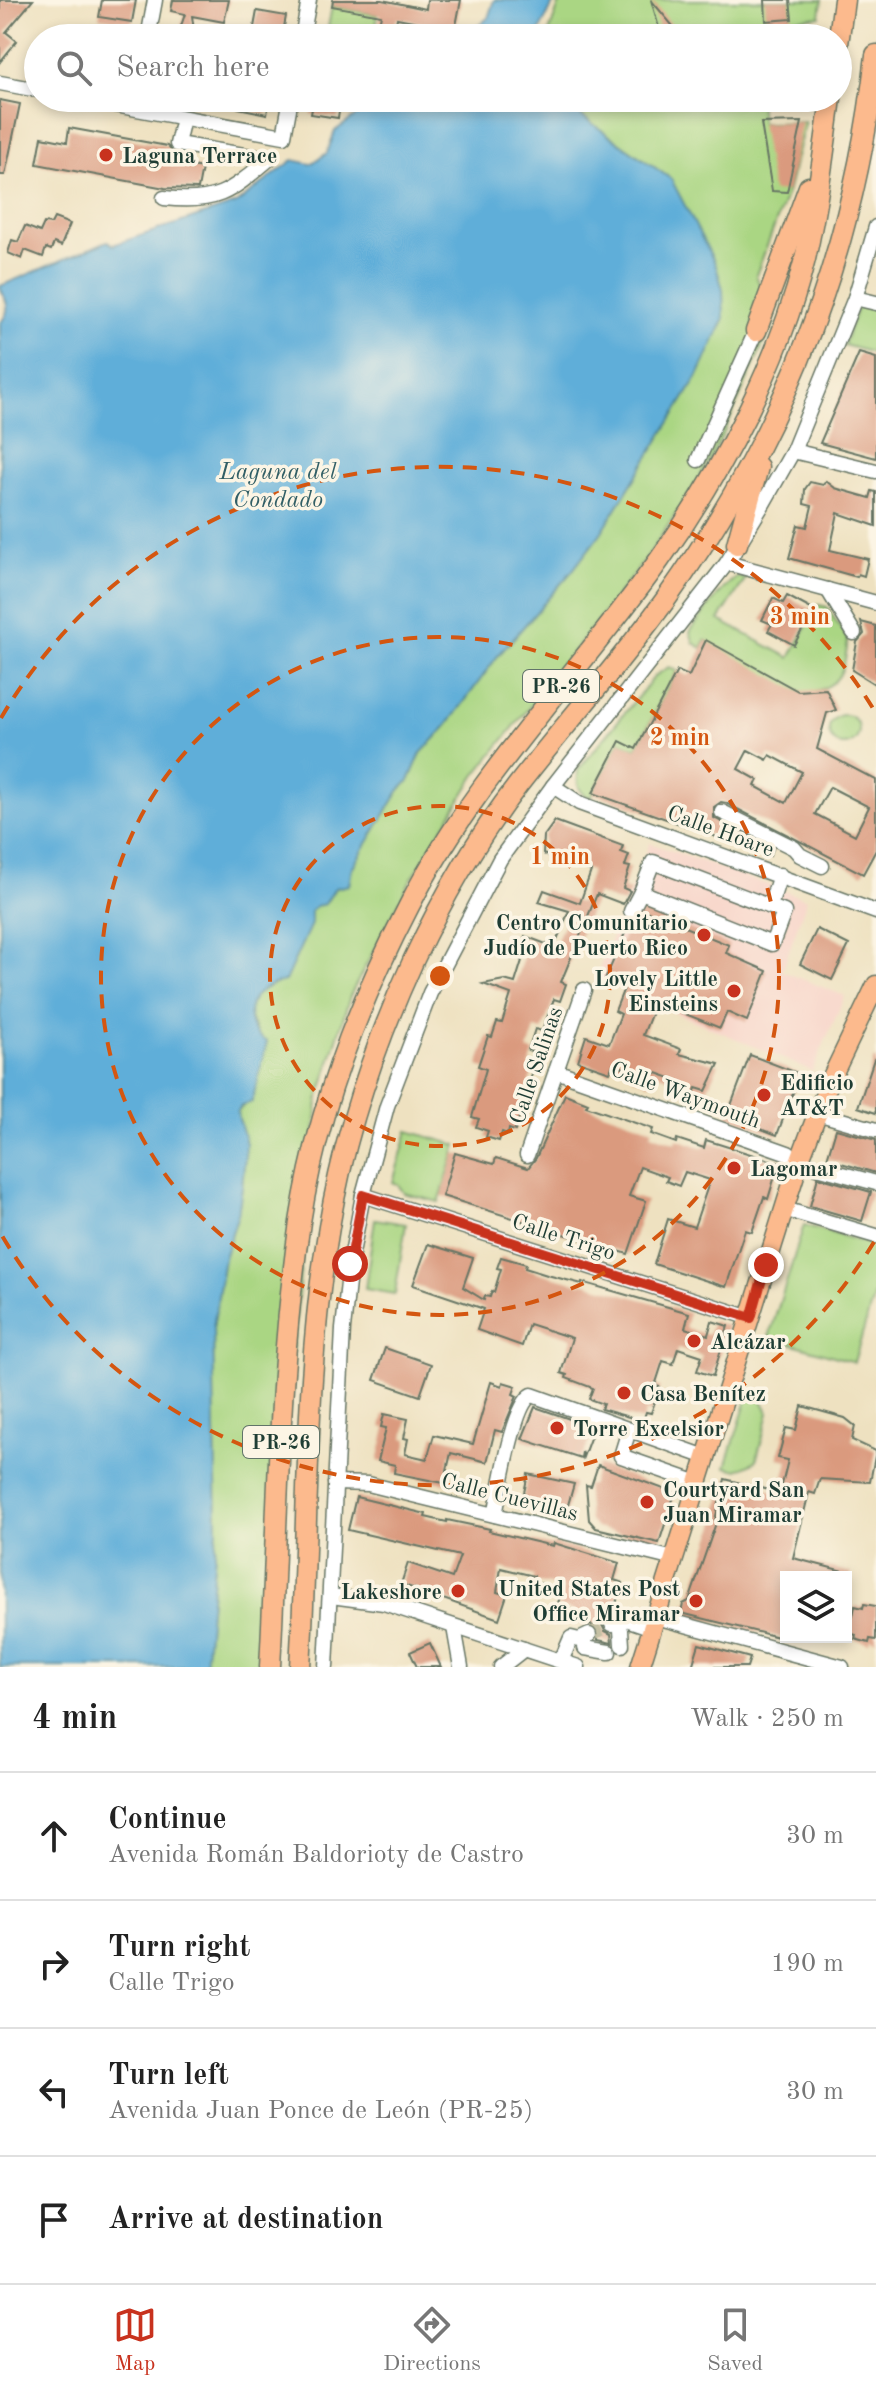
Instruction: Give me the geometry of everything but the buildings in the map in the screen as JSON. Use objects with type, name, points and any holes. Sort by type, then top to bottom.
[{"type":"highway","points":[[830,0],[830,24]]},
{"type":"highway","points":[[841,24],[844,0]]},
{"type":"highway","name":"PR-26","points":[[300,1667],[313,1363],[321,1287],[329,1226],[361,1094],[415,958],[465,865],[515,789],[671,591],[725,512],[767,436],[811,335],[846,221],[871,100],[876,55]]},
{"type":"highway","name":"PR-26","points":[[270,1667],[285,1363],[292,1287],[301,1218],[318,1144],[352,1035],[369,989],[410,903],[461,818],[491,775],[658,563],[686,522],[723,456],[774,351],[804,261],[829,112]]},
{"type":"highway","points":[[756,331],[803,200],[823,158]]},
{"type":"highway","points":[[732,554],[767,436]]},
{"type":"main road","points":[[640,1667],[799,1162],[817,1113],[876,985]]},
{"type":"street","points":[[151,24],[155,0]]},
{"type":"street","points":[[305,24],[309,0]]},
{"type":"street","points":[[0,83],[24,87]]},
{"type":"street","points":[[163,112],[284,136],[288,112]]},
{"type":"street","points":[[164,198],[189,201],[214,198],[246,179],[269,159],[177,144],[183,118]]},
{"type":"street","points":[[326,1667],[343,1329],[350,1264],[363,1195],[387,1106],[430,993],[500,859],[732,554],[793,451],[855,298],[876,227]]},
{"type":"street","points":[[855,298],[876,303]]},
{"type":"street","points":[[698,460],[756,331]]},
{"type":"street","points":[[793,451],[876,471]]},
{"type":"street","points":[[732,554],[828,590],[876,603]]},
{"type":"street","points":[[828,590],[854,633]]},
{"type":"street","name":"Calle Hoare","points":[[553,786],[579,803],[876,912]]},
{"type":"street","points":[[722,812],[794,848],[803,848],[821,857],[822,866],[814,887]]},
{"type":"street","points":[[631,911],[653,862],[784,912],[772,944],[641,892]]},
{"type":"street","points":[[770,906],[780,875]]},
{"type":"street","name":"Calle Salinas","points":[[527,1155],[584,990]]},
{"type":"street","name":"Calle Waymouth","points":[[556,1071],[788,1153],[799,1162],[876,1183]]},
{"type":"street","points":[[817,1113],[876,1130]]},
{"type":"street","name":"Calle Trigo","points":[[363,1195],[751,1318]]},
{"type":"street","points":[[784,1209],[876,1236]]},
{"type":"street","points":[[495,1515],[511,1439],[527,1396],[537,1395],[706,1457]]},
{"type":"street","points":[[629,1430],[621,1456],[698,1483]]},
{"type":"street","name":"Calle Cuevillas","points":[[335,1483],[368,1484],[674,1559]]},
{"type":"street","points":[[331,1596],[384,1603],[578,1667]]},
{"type":"street","points":[[561,1661],[571,1638],[587,1642],[617,1635],[620,1617],[654,1622],[842,1667]]},
{"type":"street","points":[[454,1627],[461,1667]]},
{"type":"street","points":[[501,1667],[524,1649]]},
{"type":"shaded area","name":"Centro Comunitario Judío de Puerto Rico","points":[[650,843],[807,899],[782,971],[845,996],[812,1071],[595,979]]},
{"type":"green space","points":[[561,0],[822,0],[820,16],[755,24],[552,24]]},
{"type":"green space","points":[[332,6],[378,15],[376,24],[329,24]]},
{"type":"green space","points":[[576,112],[760,112],[761,123],[805,122],[787,193],[756,275],[772,316],[770,329],[724,433],[697,482],[645,560],[475,776],[409,883],[350,996],[318,1101],[260,1667],[205,1667],[217,1529],[213,1328],[224,1258],[238,1214],[242,1187],[246,1144],[237,1112],[246,1103],[258,1037],[248,1012],[253,996],[270,985],[310,917],[311,910],[316,905],[325,904],[335,888],[349,885],[352,868],[399,791],[409,781],[421,753],[445,728],[497,657],[601,533],[697,378],[724,320],[671,179]]},
{"type":"green space","points":[[858,305],[876,309],[876,354],[844,345]]},
{"type":"green space","points":[[738,577],[746,578],[719,620],[790,658],[818,605],[827,607],[848,640],[843,667],[835,680],[810,692],[687,688],[708,641],[705,640],[702,648],[694,643],[690,632],[720,593]]},
{"type":"green space","points":[[669,667],[677,671],[636,749],[620,741],[591,798],[586,796],[579,787],[578,770],[655,676]]},
{"type":"green space","points":[[844,715],[855,719],[859,730],[855,741],[844,745],[833,741],[829,730],[833,719]]},
{"type":"green space","points":[[408,1131],[457,1145],[439,1202],[404,1193],[393,1182]]},
{"type":"green space","points":[[375,1219],[406,1224],[395,1294],[365,1289]]},
{"type":"green space","points":[[804,1225],[876,1246],[876,1288],[854,1362],[769,1337]]},
{"type":"green space","points":[[749,1393],[760,1397],[769,1413],[756,1461],[738,1470],[726,1467]]},
{"type":"water","points":[[494,0],[555,0],[543,24],[480,24],[488,18]]},
{"type":"water","name":"Laguna del Condado","points":[[361,112],[576,112],[671,179],[715,263],[723,289],[724,320],[697,378],[601,533],[497,657],[445,728],[421,753],[409,781],[399,791],[352,868],[349,885],[335,888],[325,904],[311,910],[311,924],[285,981],[262,990],[252,1000],[251,1024],[267,1042],[252,1102],[241,1106],[237,1112],[246,1144],[242,1187],[238,1214],[224,1258],[213,1328],[217,1529],[205,1667],[0,1667],[0,323],[7,308],[0,286],[108,241],[113,245],[236,204],[293,160],[311,164],[327,153],[335,131]]},
{"type":"tunnel","points":[[589,1635],[612,1624]]},
{"type":"place","name":"Laguna Terrace","points":[[106,155]]},
{"type":"place","name":"Centro Comunitario Judío de Puerto Rico","points":[[704,935]]},
{"type":"place","name":"Lovely Little Einsteins","points":[[734,991]]},
{"type":"place","name":"Edificio AT&T","points":[[764,1095]]},
{"type":"place","name":"Lagomar","points":[[734,1168]]},
{"type":"place","name":"Alcázar","points":[[694,1341]]},
{"type":"place","name":"Casa Benítez","points":[[624,1393]]},
{"type":"place","name":"Torre Excelsior","points":[[557,1428]]},
{"type":"place","name":"Courtyard San Juan Miramar","points":[[647,1502]]},
{"type":"place","name":"Lakeshore","points":[[458,1591]]},
{"type":"place","name":"United States Post Office Miramar","points":[[696,1601]]},
{"type":"route","points":[[350,1264],[363,1195],[751,1318],[766,1265]]}]
